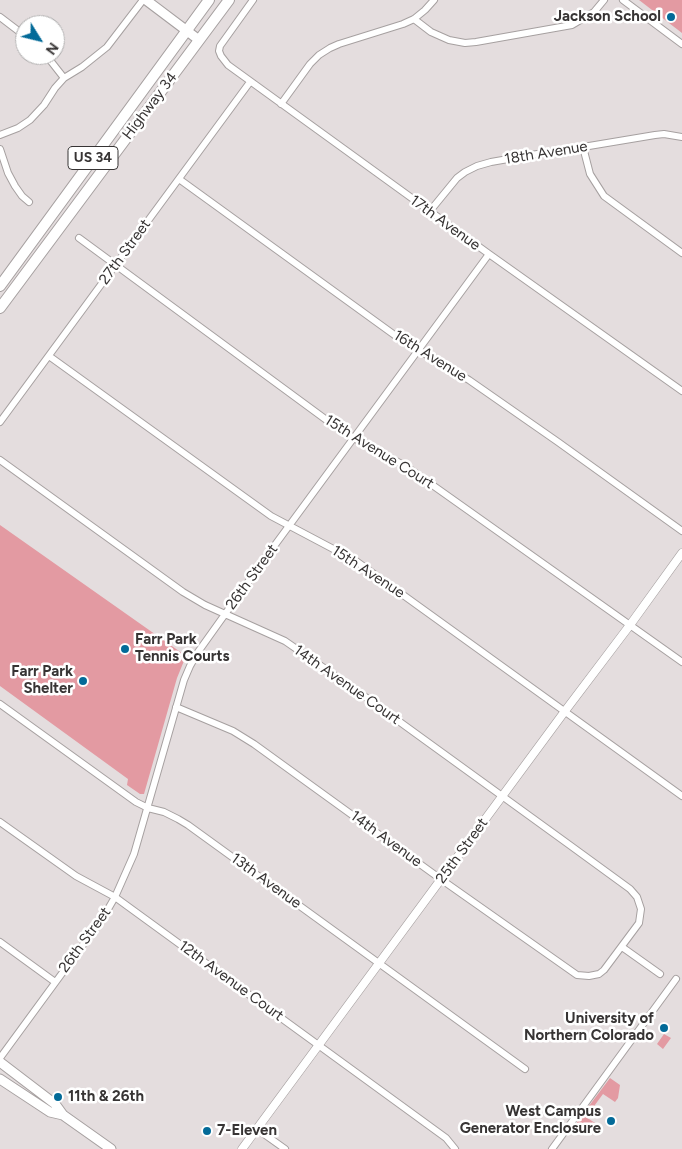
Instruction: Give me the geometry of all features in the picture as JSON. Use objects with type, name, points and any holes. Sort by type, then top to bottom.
[{"type":"highway","name":"Highway 34","points":[[0,286],[209,0]]},
{"type":"highway","name":"Highway 34","points":[[0,308],[229,0]]},
{"type":"main road","points":[[145,0],[199,40]]},
{"type":"main road","points":[[0,1062],[55,1104],[63,1115],[111,1149]]},
{"type":"main road","points":[[0,1079],[50,1112],[63,1115]]},
{"type":"street","points":[[0,135],[18,128],[30,120],[64,78],[82,67],[107,47],[145,0]]},
{"type":"street","name":"17th Avenue","points":[[253,0],[220,46],[219,51],[224,61],[250,82],[682,391]]},
{"type":"street","points":[[281,104],[310,64],[319,55],[330,48],[414,19],[426,10],[434,0]]},
{"type":"street","points":[[414,19],[431,32],[449,40],[465,43],[476,42],[572,24],[594,12],[604,0]]},
{"type":"street","points":[[623,0],[682,44]]},
{"type":"street","points":[[0,17],[15,28]]},
{"type":"street","points":[[54,65],[64,78]]},
{"type":"street","name":"27th Street","points":[[0,422],[250,82]]},
{"type":"street","name":"18th Avenue","points":[[430,211],[457,178],[477,166],[655,135],[664,134],[682,137]]},
{"type":"street","points":[[583,147],[590,174],[604,196],[682,253]]},
{"type":"street","points":[[0,149],[8,173],[15,186],[29,202]]},
{"type":"street","name":"16th Avenue","points":[[179,179],[400,339],[469,380],[682,531]]},
{"type":"street","name":"15th Avenue Court","points":[[79,238],[336,427],[408,467],[682,662]]},
{"type":"street","name":"26th Street","points":[[0,1058],[104,916],[115,897],[134,854],[184,680],[190,666],[225,614],[490,254]]},
{"type":"street","name":"15th Avenue","points":[[49,356],[271,516],[356,561],[682,796]]},
{"type":"street","name":"14th Avenue Court","points":[[0,460],[184,592],[205,605],[285,641],[353,688],[630,889],[637,897],[641,909],[639,923],[622,946]]},
{"type":"street","name":"25th Street","points":[[242,1149],[682,553]]},
{"type":"street","name":"13th Avenue","points":[[0,704],[136,802],[178,818],[525,1069]]},
{"type":"street","name":"14th Avenue","points":[[176,707],[233,731],[254,744],[576,975],[589,976],[599,974],[622,946]]},
{"type":"street","name":"12th Avenue Court","points":[[0,822],[76,876],[115,897],[446,1138],[455,1149]]},
{"type":"street","points":[[0,942],[55,982]]},
{"type":"street","points":[[622,946],[660,974]]},
{"type":"street","points":[[552,1149],[676,979]]},
{"type":"street","points":[[257,1129],[285,1149]]},
{"type":"shaded area","name":"Jackson School","points":[[639,0],[682,0],[682,33]]},
{"type":"shaded area","points":[[0,525],[186,656],[177,678],[144,794],[140,794],[127,785],[128,779],[0,686]]},
{"type":"shaded area","points":[[664,1034],[671,1038],[663,1049],[657,1044]]},
{"type":"shaded area","points":[[610,1078],[620,1085],[618,1098],[615,1102],[603,1094],[586,1117],[598,1125],[586,1130],[577,1122]]},
{"type":"place","name":"Jackson School","points":[[671,17]]},
{"type":"place","name":"Farr Park Tennis Courts","points":[[125,649]]},
{"type":"place","name":"Farr Park Shelter","points":[[83,681]]},
{"type":"place","name":"University of Northern Colorado","points":[[664,1028]]},
{"type":"place","name":"11th & 26th","points":[[58,1097]]},
{"type":"place","name":"West Campus Generator Enclosure","points":[[611,1121]]},
{"type":"place","name":"7-Eleven","points":[[207,1131]]}]
